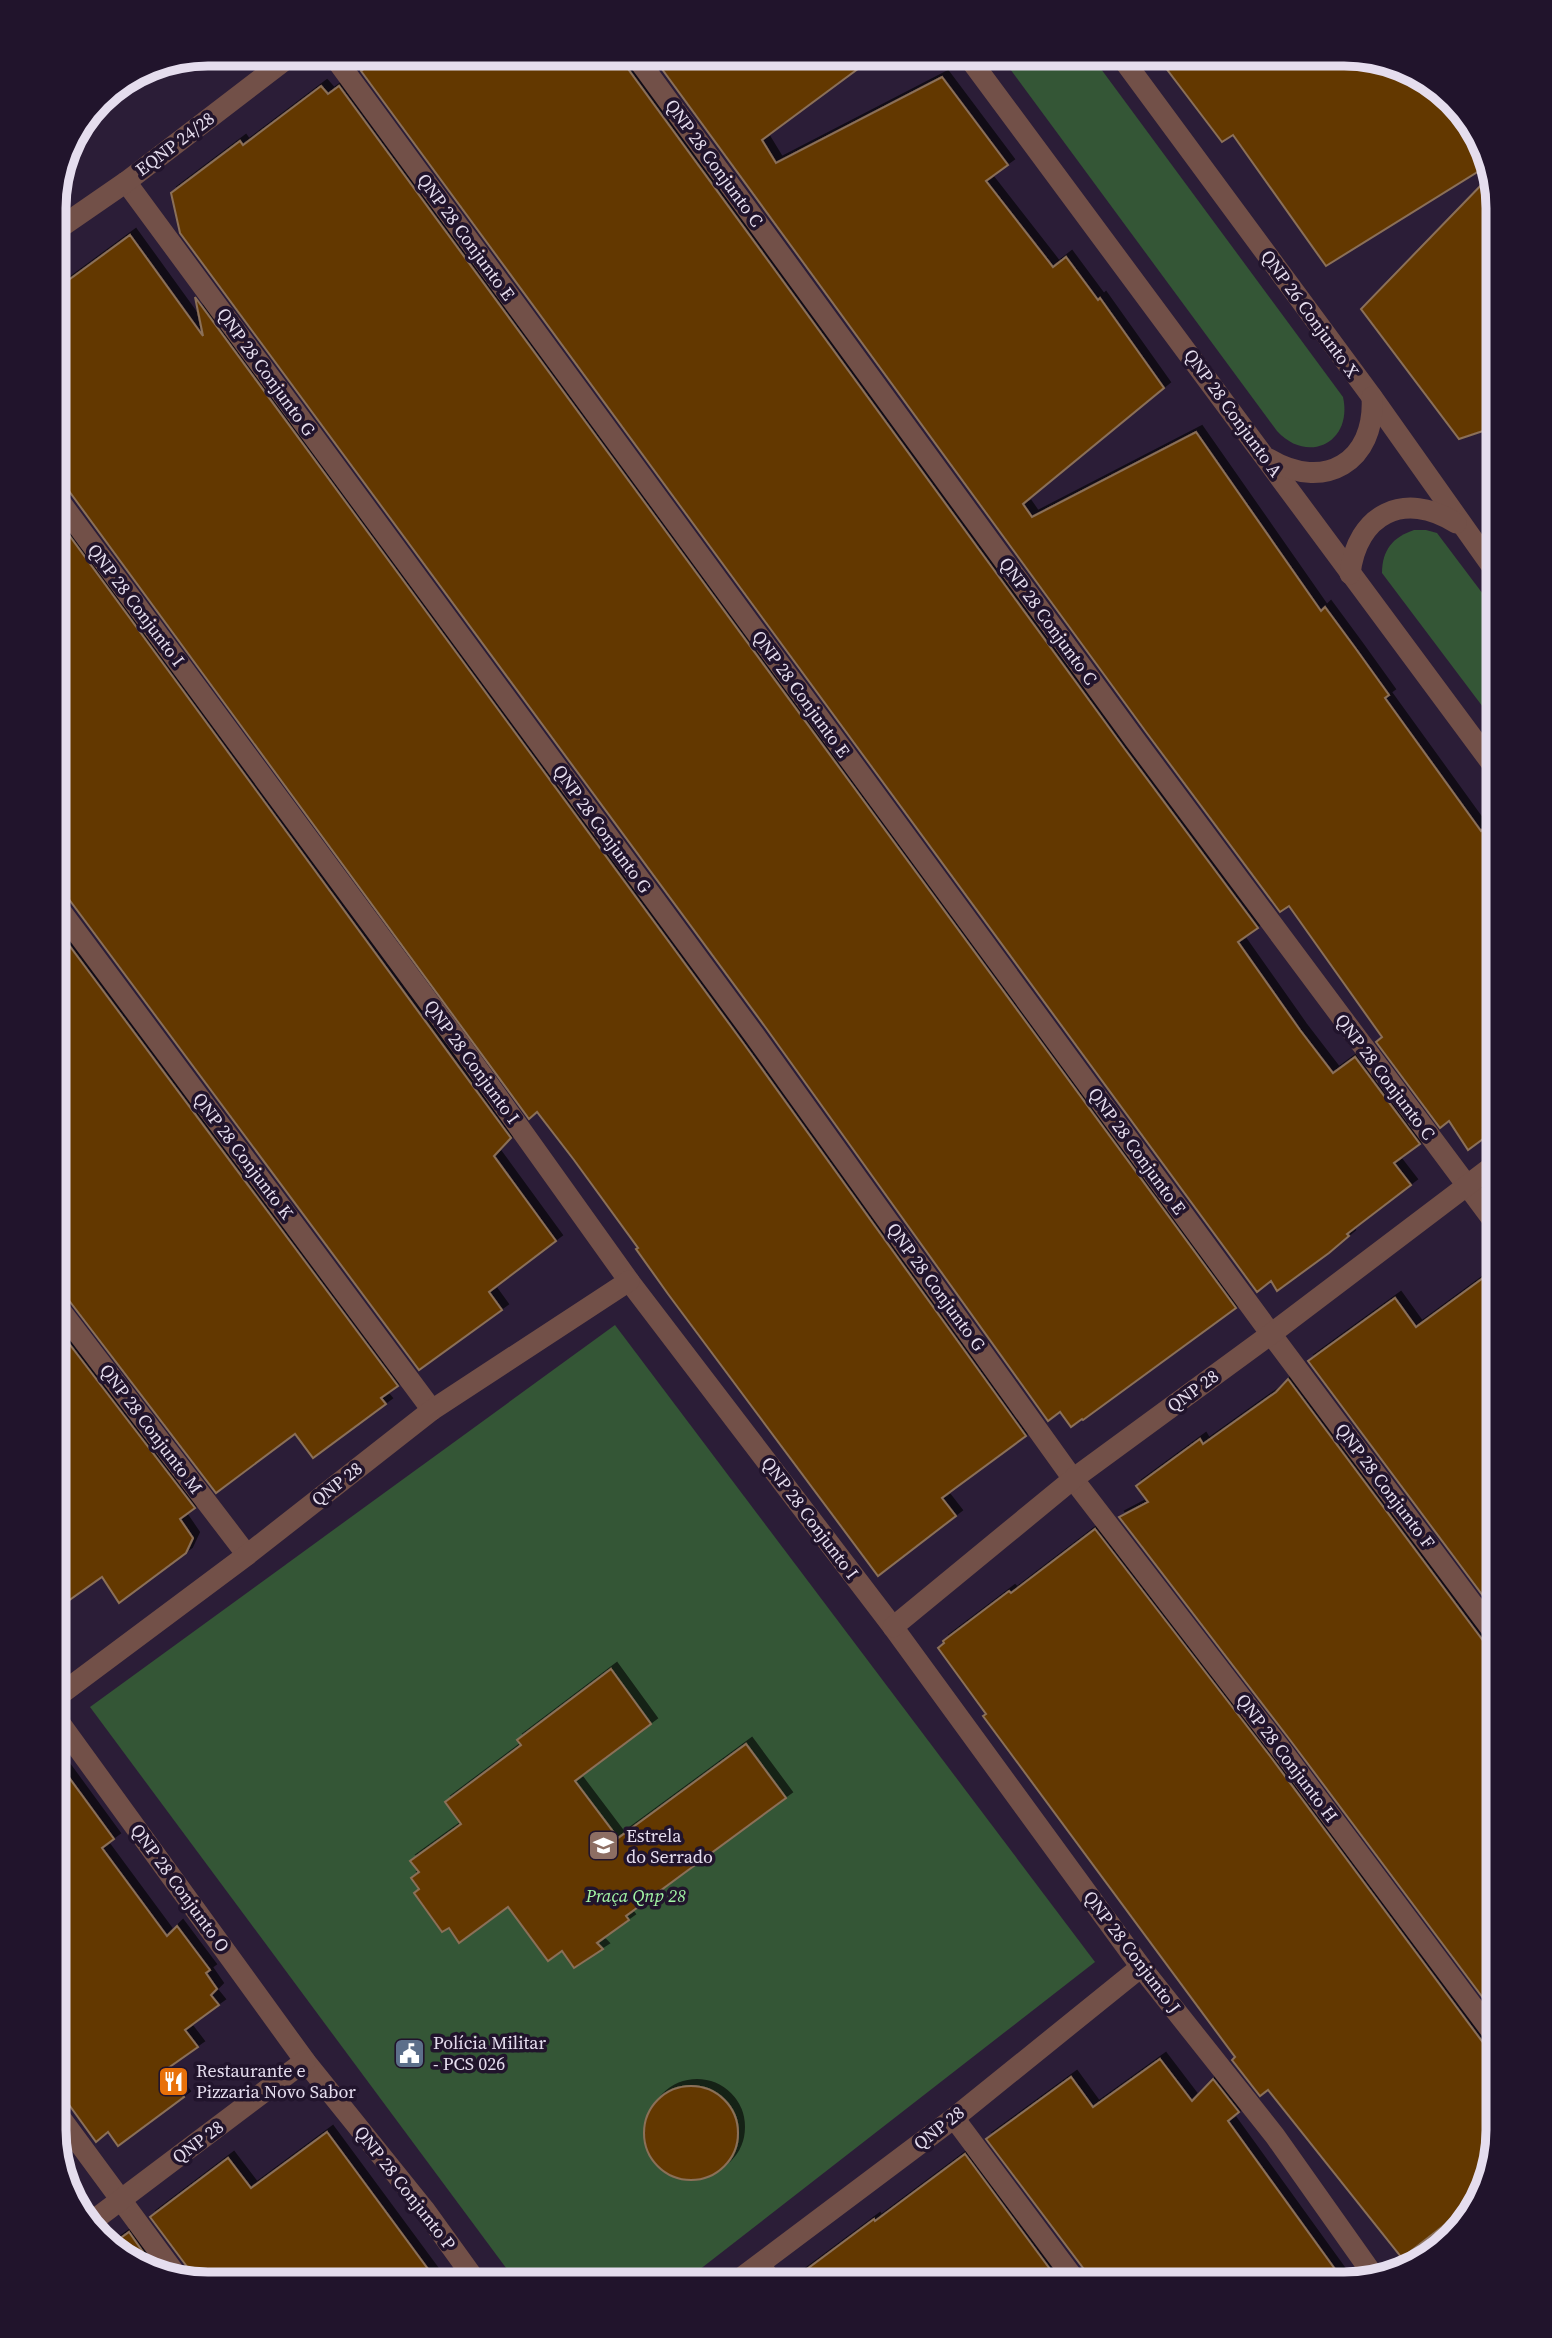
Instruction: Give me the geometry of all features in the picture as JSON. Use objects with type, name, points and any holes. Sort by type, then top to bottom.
[{"type":"street","name":"EQNP 24/28","points":[[67,223],[126,182],[274,66]]},
{"type":"street","name":"QNP 28 Conjunto E","points":[[341,66],[1271,1334]]},
{"type":"street","name":"QNP 28 Conjunto C","points":[[643,66],[1135,740],[1486,1211]]},
{"type":"street","name":"QNP 28 Conjunto A","points":[[975,67],[1486,756]]},
{"type":"street","name":"QNP 26 Conjunto X","points":[[1128,67],[1372,397],[1486,559]]},
{"type":"street","name":"QNP 28 Conjunto G","points":[[126,182],[755,1036],[1073,1479]]},
{"type":"street","points":[[1256,444],[1269,459],[1286,469],[1305,474],[1325,472],[1343,465],[1357,452],[1368,436],[1373,417],[1372,397]]},
{"type":"street","points":[[1350,574],[1357,542],[1367,528],[1394,511],[1426,508],[1456,522],[1467,534]]},
{"type":"street","name":"QNP 28 Conjunto I","points":[[67,511],[451,1032],[629,1281],[893,1627]]},
{"type":"street","name":"QNP 28 Conjunto K","points":[[67,919],[432,1410]]},
{"type":"street","name":"QNP 28","points":[[893,1627],[1073,1479],[1271,1334],[1486,1171]]},
{"type":"street","name":"QNP 28","points":[[66,1690],[247,1555],[432,1410],[629,1281]]},
{"type":"street","name":"QNP 28 Conjunto M","points":[[66,1318],[247,1555]]},
{"type":"street","name":"QNP 28 Conjunto F","points":[[1271,1334],[1486,1622]]},
{"type":"street","name":"QNP 28 Conjunto H","points":[[1073,1479],[1280,1748],[1486,2024]]},
{"type":"street","name":"QNP 28 Conjunto J","points":[[893,1627],[1141,1967],[1275,2136],[1369,2269]]},
{"type":"street","name":"QNP 28 Conjunto O","points":[[66,1732],[306,2061]]},
{"type":"street","name":"QNP 28","points":[[751,2271],[954,2118],[1141,1967]]},
{"type":"street","name":"QNP 28","points":[[97,2218],[306,2061]]},
{"type":"street","name":"QNP 28 Conjunto P","points":[[306,2061],[424,2209],[469,2271]]},
{"type":"street","points":[[954,2118],[1069,2272]]},
{"type":"street","points":[[66,2125],[170,2266]]},
{"type":"street","points":[[760,2265],[765,2271]]},
{"type":"green space","points":[[1008,67],[1099,67],[1343,397],[1341,426],[1335,436],[1325,444],[1302,446],[1289,441],[1277,431]]},
{"type":"green space","points":[[1414,530],[1437,533],[1486,598],[1486,711],[1382,573],[1387,551],[1400,536]]},
{"type":"green space","name":"Praça Qnp 28","points":[[615,1325],[1095,1962],[697,2271],[509,2271],[90,1707]]},
{"type":"building","points":[[368,66],[626,66],[1258,928],[1238,942],[1300,1030],[1333,1073],[1355,1057],[1420,1144],[1394,1163],[1411,1185],[1347,1234],[1349,1236],[1329,1253],[1277,1291],[1271,1281],[1257,1292],[361,71]]},
{"type":"building","points":[[660,66],[861,67],[762,140],[776,163],[942,77],[1008,165],[986,181],[1053,267],[1066,257],[1098,300],[1100,298],[1164,388],[1023,504],[1032,517],[1196,432],[1321,611],[1325,607],[1389,695],[1385,698],[1481,831],[1486,826],[1486,1137],[1468,1150],[1449,1121],[1440,1128],[1376,1042],[1382,1037],[1289,906],[1280,912]]},
{"type":"building","points":[[1165,67],[1353,67],[1389,74],[1415,86],[1444,108],[1466,137],[1480,170],[1326,266],[1233,135],[1222,142]]},
{"type":"building","points":[[321,86],[328,94],[339,86],[1236,1308],[1071,1427],[1060,1412],[1048,1421],[766,1028],[180,233],[171,193],[240,141],[243,145]]},
{"type":"building","points":[[1483,183],[1486,208],[1486,430],[1459,439],[1361,309]]},
{"type":"building","points":[[130,235],[203,336],[195,297],[744,1044],[1026,1436],[942,1498],[956,1516],[878,1576],[668,1294],[574,1160],[537,1112],[529,1119],[67,488],[67,281]]},
{"type":"building","points":[[67,532],[511,1138],[494,1156],[556,1241],[489,1292],[502,1310],[419,1370],[67,896]]},
{"type":"building","points":[[67,942],[398,1386],[381,1398],[386,1404],[313,1458],[295,1434],[216,1493],[66,1297]]},
{"type":"building","points":[[1486,1276],[1486,1600],[1308,1361],[1395,1298],[1416,1327]]},
{"type":"building","points":[[66,1340],[195,1508],[180,1519],[193,1538],[186,1553],[119,1603],[102,1577],[66,1602]]},
{"type":"building","points":[[1288,1379],[1486,1645],[1486,2002],[1119,1517],[1148,1502],[1136,1486],[1200,1439],[1203,1444],[1276,1392]]},
{"type":"building","points":[[1095,1529],[1270,1756],[1486,2047],[1486,2130],[1481,2166],[1475,2184],[1456,2216],[1402,2258],[1268,2090],[1260,2096],[1232,2060],[1235,2057],[983,1716],[986,1714],[938,1648],[943,1641],[1009,1591],[1011,1593]]},
{"type":"building","points":[[611,1669],[651,1724],[575,1781],[618,1838],[746,1744],[786,1798],[626,1916],[629,1920],[597,1943],[603,1949],[574,1968],[562,1951],[548,1961],[508,1907],[459,1943],[449,1928],[442,1932],[414,1893],[419,1889],[411,1878],[419,1872],[410,1861],[461,1824],[445,1802],[521,1745],[517,1740]]},
{"type":"building","points":[[66,1774],[114,1839],[102,1848],[167,1936],[177,1926],[210,1970],[206,1973],[217,1989],[211,1995],[219,2005],[185,2030],[198,2047],[164,2071],[184,2097],[118,2146],[108,2132],[96,2142],[66,2101]]},
{"type":"building","points":[[1160,2059],[1192,2101],[1213,2079],[1239,2112],[1228,2121],[1337,2272],[1086,2272],[986,2139],[1071,2077],[1093,2107]]},
{"type":"building","points":[[691,2086],[709,2089],[725,2099],[735,2115],[738,2133],[735,2151],[725,2167],[709,2177],[691,2180],[673,2177],[657,2167],[647,2151],[644,2133],[647,2115],[657,2099],[673,2089]]},
{"type":"building","points":[[327,2132],[430,2271],[188,2270],[150,2217],[228,2158],[251,2188]]},
{"type":"building","points":[[965,2154],[1052,2272],[804,2272],[874,2219],[875,2221]]},
{"type":"building","points":[[129,2232],[147,2257],[130,2248],[119,2239]]},
{"type":"place","name":"Estrela do Serrado","points":[[603,1846]]},
{"type":"place","name":"Polícia Militar - PCS 026","points":[[410,2053]]},
{"type":"place","name":"Restaurante e Pizzaria Novo Sabor","points":[[173,2081]]}]
